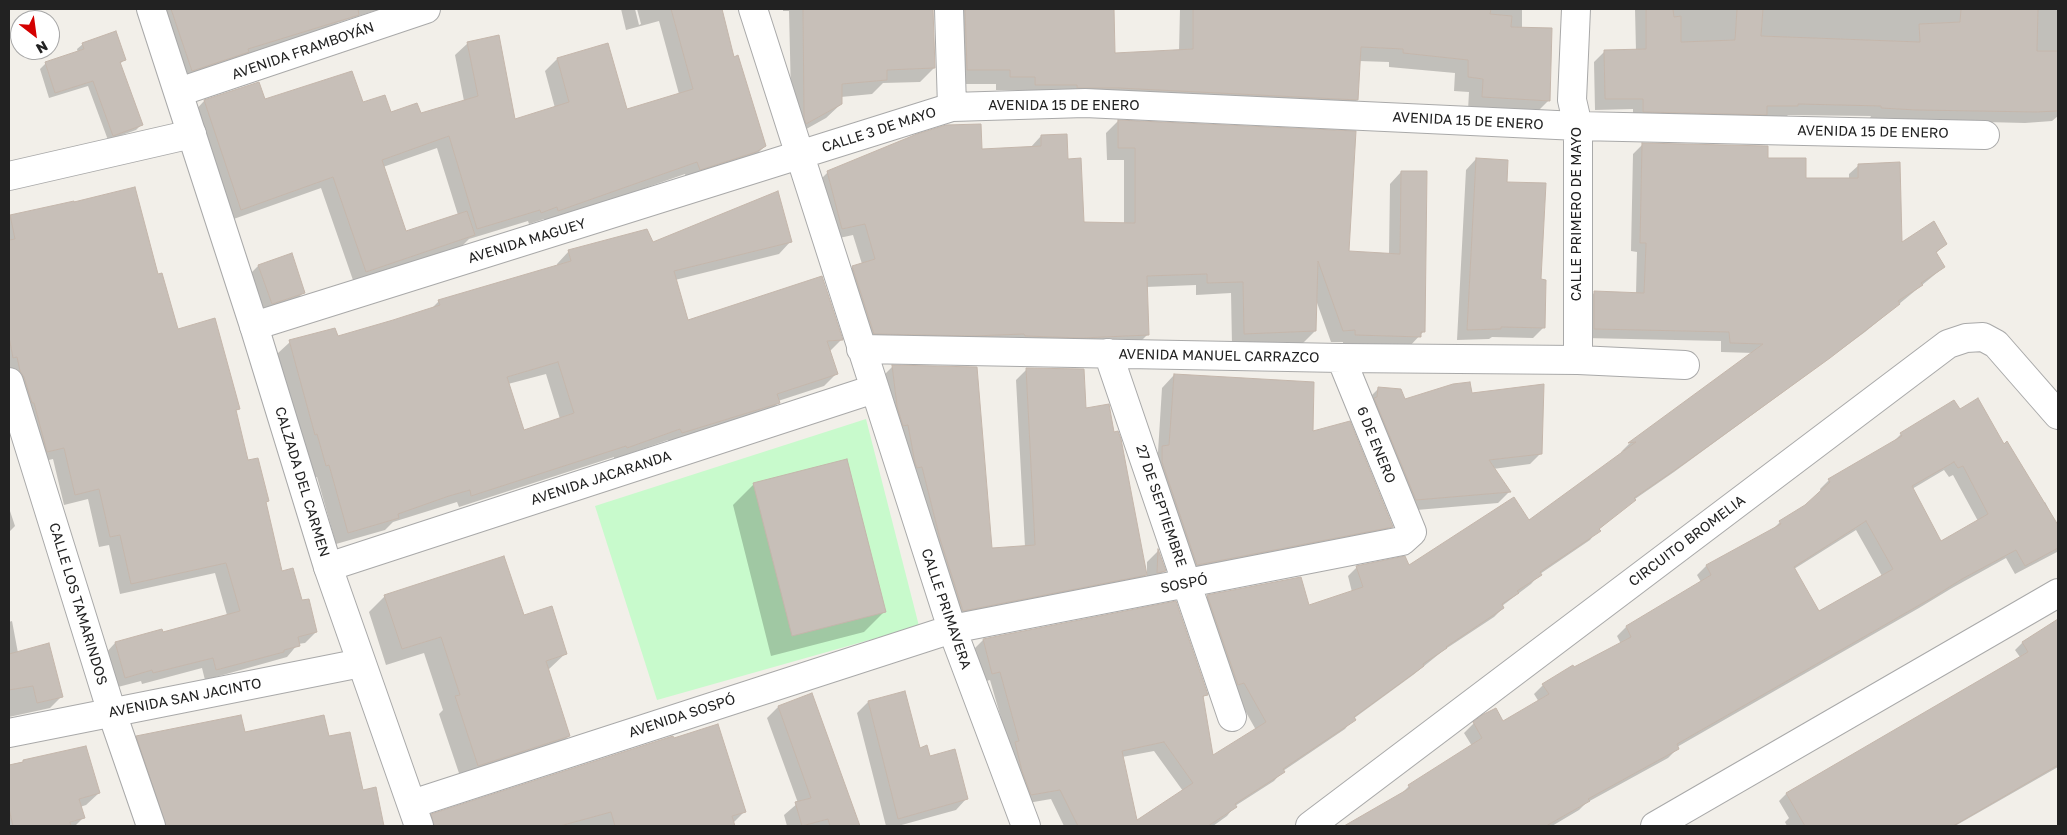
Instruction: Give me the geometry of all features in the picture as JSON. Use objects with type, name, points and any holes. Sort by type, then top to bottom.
[{"type":"street","name":"CALZADA DEL CARMEN","points":[[151,9],[180,92],[328,567],[415,815]]},
{"type":"street","name":"AVENIDA FRAMBOYÁN","points":[[180,92],[426,9]]},
{"type":"street","name":"CALLE PRIMAVERA","points":[[753,9],[952,629],[1026,826]]},
{"type":"street","name":"CALLE 3 DE MAYO","points":[[799,155],[952,107],[949,9]]},
{"type":"street","name":"CALLE PRIMERO DE MAYO","points":[[1576,9],[1572,100],[1578,126],[1578,360]]},
{"type":"street","name":"AVENIDA 15 DE ENERO","points":[[952,107],[1085,103],[1578,126],[1985,135]]},
{"type":"street","points":[[9,176],[192,134]]},
{"type":"street","name":"AVENIDA MAGUEY","points":[[254,326],[799,155]]},
{"type":"street","name":"CIRCUITO BROMELIA","points":[[1310,826],[1948,344],[1966,338],[1983,337],[1996,344],[2058,415]]},
{"type":"street","name":"AVENIDA MANUEL CARRAZCO","points":[[861,349],[1341,358],[1578,360],[1685,366]]},
{"type":"street","name":"27 DE SEPTIEMBRE","points":[[1108,353],[1232,717]]},
{"type":"street","name":"6 DE ENERO","points":[[1341,358],[1412,532]]},
{"type":"street","name":"CALLE LOS TAMARINDOS","points":[[9,382],[112,713],[151,826]]},
{"type":"street","name":"AVENIDA JACARANDA","points":[[328,567],[874,389]]},
{"type":"street","name":"SOSPÓ","points":[[952,629],[1402,541],[1412,532]]},
{"type":"street","points":[[1655,826],[2058,593]]},
{"type":"street","name":"AVENIDA SOSPÓ","points":[[415,815],[952,629]]},
{"type":"street","name":"AVENIDA SAN JACINTO","points":[[9,733],[361,663]]},
{"type":"green space","points":[[866,419],[919,626],[657,700],[595,506]]},
{"type":"building","points":[[171,9],[358,9],[359,15],[248,49],[249,52],[192,71]]},
{"type":"building","points":[[671,9],[722,9],[734,57],[738,55],[766,146],[756,152],[700,170],[697,162],[558,211],[557,207],[541,213],[540,210],[477,229],[449,136],[382,160],[406,231],[467,211],[475,235],[366,272],[333,177],[241,210],[204,100],[259,82],[265,99],[352,71],[363,102],[385,95],[391,112],[417,103],[421,113],[478,96],[467,42],[499,35],[515,119],[569,102],[557,58],[608,43],[627,109],[693,89]]},
{"type":"building","points":[[803,9],[933,9],[935,68],[887,70],[887,80],[842,84],[842,104],[806,124],[804,118]]},
{"type":"building","points":[[965,9],[1114,9],[1115,53],[1193,49],[1193,9],[1491,9],[1490,14],[1512,16],[1511,27],[1552,28],[1550,101],[1482,97],[1483,79],[1468,77],[1468,60],[1403,53],[1403,49],[1361,47],[1358,100],[1118,88],[1077,88],[1077,85],[1035,85],[1035,77],[1010,77],[1010,70],[967,70]]},
{"type":"building","points":[[1646,9],[1673,9],[1674,17],[1681,16],[1681,42],[1735,40],[1737,9],[1763,9],[1761,36],[1920,42],[1919,24],[1960,22],[1961,9],[2038,9],[2037,51],[2058,51],[2058,111],[1916,110],[1881,108],[1881,106],[1798,104],[1798,106],[1767,106],[1767,115],[1643,112],[1643,99],[1605,99],[1604,50],[1646,49]]},
{"type":"building","points":[[116,31],[126,60],[120,62],[143,125],[113,136],[93,81],[55,93],[45,62],[60,60],[60,57],[84,49],[82,43]]},
{"type":"building","points":[[1118,120],[1356,131],[1349,251],[1400,254],[1401,171],[1427,171],[1425,332],[1421,332],[1421,337],[1355,335],[1355,330],[1343,331],[1318,261],[1316,331],[1244,334],[1243,282],[1207,283],[1207,274],[1147,276],[1149,335],[1082,338],[1025,336],[1024,334],[974,336],[874,334],[852,266],[875,259],[865,224],[842,229],[827,171],[917,134],[946,125],[981,124],[982,149],[1041,146],[1041,135],[1067,134],[1068,159],[1081,158],[1084,222],[1135,223],[1135,148],[1118,148]]},
{"type":"building","points":[[1642,143],[1768,146],[1768,158],[1806,158],[1806,178],[1858,178],[1858,164],[1900,162],[1902,242],[1934,221],[1947,244],[1936,252],[1945,267],[1921,283],[1923,285],[1898,301],[1900,304],[1830,358],[1634,498],[1636,500],[1599,529],[1601,531],[1540,572],[1542,575],[1517,591],[1519,593],[1502,604],[1504,608],[1446,647],[1423,664],[1424,666],[1354,717],[1356,720],[1283,769],[1285,772],[1235,804],[1237,807],[1208,826],[1078,826],[1060,790],[1031,795],[1022,771],[1015,742],[1019,741],[1000,672],[992,674],[983,639],[1176,601],[1208,695],[1203,696],[1213,755],[1266,722],[1244,683],[1238,685],[1207,595],[1301,577],[1309,605],[1363,587],[1356,566],[1405,556],[1409,565],[1514,497],[1529,520],[1636,442],[1628,443],[1763,344],[1730,343],[1729,332],[1594,329],[1594,291],[1644,293],[1646,243],[1640,243]],"holes":[[[1164,742],[1193,783],[1137,820],[1122,751]]]},
{"type":"building","points":[[1476,158],[1508,160],[1507,182],[1546,183],[1541,279],[1546,280],[1545,328],[1501,327],[1501,329],[1467,330]]},
{"type":"building","points":[[135,187],[158,274],[162,273],[178,329],[215,318],[240,409],[236,410],[248,460],[258,458],[269,501],[266,502],[282,571],[293,568],[302,600],[309,599],[317,632],[298,637],[300,646],[216,670],[213,658],[153,673],[152,670],[125,678],[115,642],[162,629],[163,632],[240,611],[226,563],[131,584],[120,535],[110,537],[99,489],[75,495],[64,448],[47,452],[34,403],[32,403],[24,377],[20,371],[17,357],[13,358],[9,337],[9,240],[15,239],[10,215]]},
{"type":"building","points":[[778,191],[792,242],[674,271],[688,320],[822,276],[843,340],[827,341],[838,374],[777,394],[780,403],[682,433],[680,429],[627,448],[626,446],[471,496],[470,490],[449,496],[398,514],[399,518],[348,533],[329,465],[326,466],[317,434],[315,435],[289,340],[335,328],[338,336],[440,305],[438,300],[571,261],[568,250],[647,229],[653,242]],"holes":[[[558,362],[574,413],[524,430],[507,377]]]},
{"type":"building","points":[[292,253],[305,293],[272,304],[258,265]]},
{"type":"building","points":[[892,365],[977,367],[992,548],[1035,545],[1026,368],[1084,369],[1086,408],[1109,404],[1114,432],[1118,431],[1121,439],[1147,575],[963,611],[940,539],[922,467],[917,468],[908,425],[903,426],[897,406]]},
{"type":"building","points":[[1174,374],[1314,382],[1313,431],[1350,421],[1393,527],[1197,565],[1162,462],[1162,446],[1169,445]]},
{"type":"building","points":[[1470,382],[1472,393],[1544,384],[1542,454],[1489,460],[1511,492],[1416,500],[1374,398],[1377,397],[1378,387],[1401,389],[1405,399],[1453,384]]},
{"type":"building","points":[[1978,398],[2004,444],[2007,441],[2058,525],[2058,548],[2025,566],[2016,550],[1962,579],[1677,744],[1679,749],[1588,799],[1590,801],[1546,826],[1344,826],[1410,788],[1408,785],[1482,738],[1473,722],[1482,715],[1496,708],[1503,721],[1549,694],[1542,684],[1573,665],[1574,667],[1631,637],[1626,626],[1711,575],[1706,565],[1781,524],[1779,521],[1805,505],[1830,482],[1828,479],[1902,436],[1900,433],[1954,400],[1960,409]],"holes":[[[1954,462],[1958,468],[1963,466],[1988,514],[1941,541],[1912,486]],[[1866,521],[1893,569],[1819,611],[1794,567]]]},
{"type":"building","points":[[847,459],[886,612],[792,636],[753,483]]},
{"type":"building","points":[[1158,549],[1166,571],[1157,573]]},
{"type":"building","points":[[504,556],[524,615],[552,606],[567,654],[546,661],[570,736],[478,766],[455,696],[460,695],[441,637],[402,649],[384,595]]},
{"type":"building","points":[[2058,619],[2058,765],[1953,826],[1805,826],[1786,793],[2028,652],[2022,642]]},
{"type":"building","points":[[49,643],[63,697],[37,703],[33,686],[9,690],[9,654]]},
{"type":"building","points":[[905,691],[920,748],[927,745],[930,756],[955,749],[968,799],[898,819],[868,701]]},
{"type":"building","points":[[812,693],[860,826],[830,826],[828,819],[802,826],[795,802],[811,798],[778,706]]},
{"type":"building","points":[[241,715],[245,732],[324,715],[329,736],[350,732],[363,790],[376,787],[384,826],[166,826],[136,736]]},
{"type":"building","points":[[718,724],[746,812],[732,816],[735,826],[615,826],[611,812],[560,826],[434,826],[431,814],[673,736],[674,738]]},
{"type":"building","points":[[86,746],[100,793],[79,799],[85,818],[70,822],[71,826],[13,826],[9,809],[9,765],[23,762],[23,760]]}]
